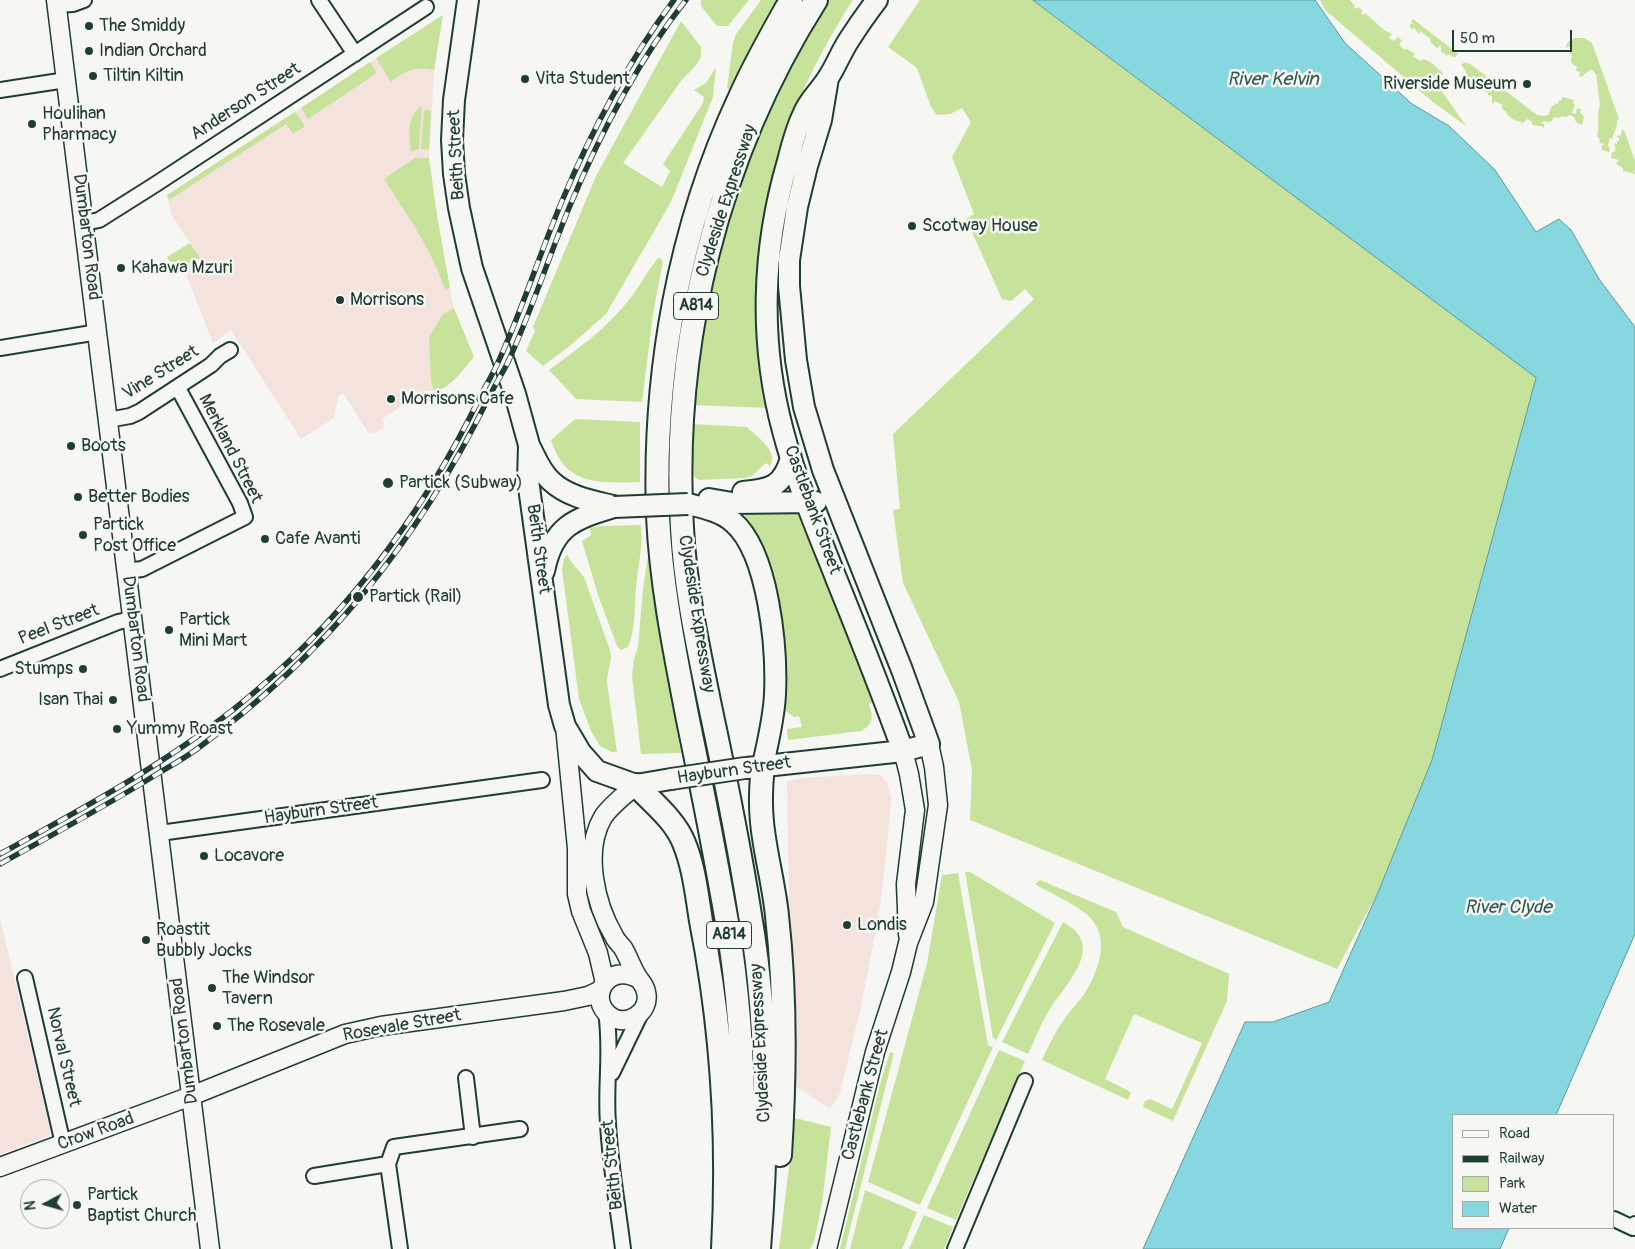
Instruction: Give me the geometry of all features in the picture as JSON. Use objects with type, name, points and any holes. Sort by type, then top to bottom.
[{"type":"main road","name":"Beith Street","points":[[468,0],[452,122],[453,155],[459,208],[472,268],[515,394],[529,445],[528,480],[559,705],[564,726]]},
{"type":"main road","name":"Clydeside Expressway","points":[[738,1249],[744,1144],[742,1050],[738,1002],[727,922],[682,686],[665,582],[658,517],[659,439],[664,365],[669,328],[684,256],[696,216],[715,157],[739,97],[791,0]]},
{"type":"main road","name":"Clydeside Expressway","points":[[759,1249],[766,1130],[763,1020],[751,919],[686,577],[682,522],[681,443],[684,381],[688,349],[712,238],[732,175],[758,109],[783,57],[816,0]]},
{"type":"main road","name":"Castlebank Street","points":[[877,0],[849,40],[828,78],[803,112],[776,203],[771,232],[768,264],[767,323],[771,370],[776,399],[791,458],[806,502],[879,683],[903,751]]},
{"type":"main road","name":"Castlebank Street","points":[[828,78],[821,120],[797,207],[789,260],[789,286],[796,360],[810,430],[835,502],[929,744]]},
{"type":"main road","points":[[776,203],[797,207]]},
{"type":"main road","points":[[529,445],[541,468],[551,481],[578,497],[614,506],[688,504],[732,492],[770,488],[780,481],[787,472],[791,458]]},
{"type":"main road","points":[[709,499],[732,503],[835,502]]},
{"type":"main road","points":[[688,504],[713,510],[735,524],[743,534],[754,552],[770,614],[776,668],[772,721],[754,766],[761,792],[762,822],[777,915],[784,1021],[781,1147],[773,1249]]},
{"type":"main road","points":[[542,581],[552,545],[565,527],[580,518],[614,506]]},
{"type":"main road","name":"Hayburn Street","points":[[564,726],[581,753],[597,771],[636,785],[754,766],[903,751],[929,744]]},
{"type":"main road","points":[[636,785],[667,818],[684,843],[694,881],[709,962],[720,1061],[725,1145],[723,1249]]},
{"type":"street","points":[[56,3],[84,0]]},
{"type":"street","points":[[319,0],[355,54]]},
{"type":"street","name":"Dumbarton Road","points":[[56,3],[210,1249]]},
{"type":"street","name":"Anderson Street","points":[[84,223],[99,220],[426,7]]},
{"type":"street","points":[[0,90],[66,80]]},
{"type":"street","points":[[0,348],[98,332]]},
{"type":"street","name":"Vine Street","points":[[108,420],[130,416],[139,412],[211,366],[220,356],[230,350]]},
{"type":"street","name":"Merkland Street","points":[[126,571],[142,568],[245,517],[240,504],[178,388]]},
{"type":"street","name":"Peel Street","points":[[0,669],[118,622],[132,619]]},
{"type":"street","name":"Beith Street","points":[[564,726],[577,848],[577,894],[581,911],[598,954],[603,986],[600,998],[610,1033],[608,1124],[623,1249]]},
{"type":"street","name":"Castlebank Street","points":[[827,1249],[875,1052],[901,972],[908,942],[924,902],[938,805],[934,767],[929,744]]},
{"type":"street","name":"Castlebank Street","points":[[903,751],[915,810],[906,884],[908,942]]},
{"type":"street","name":"Hayburn Street","points":[[160,833],[542,780]]},
{"type":"street","name":"Beith Street","points":[[608,1081],[645,1007],[647,995],[644,985],[615,938],[603,913],[595,888],[594,841],[597,829],[604,815],[636,785]]},
{"type":"street","points":[[603,986],[610,977],[617,974],[625,973],[639,979]]},
{"type":"street","name":"Norval Street","points":[[25,978],[64,1144]]},
{"type":"street","name":"Rosevale Street","points":[[191,1096],[345,1034],[381,1026],[564,1001],[588,996],[603,986]]},
{"type":"street","name":"Rosevale Street","points":[[564,1001],[604,1011]]},
{"type":"street","points":[[604,1011],[612,1018],[620,1020],[628,1020],[641,1013]]},
{"type":"street","points":[[466,1078],[473,1137]]},
{"type":"street","points":[[955,1249],[1025,1081]]},
{"type":"street","name":"Crow Road","points":[[0,1167],[191,1096]]},
{"type":"street","points":[[400,1249],[389,1161],[394,1147],[520,1129]]},
{"type":"street","points":[[314,1176],[389,1161]]},
{"type":"street","points":[[1615,1219],[1633,1228],[1635,1224]]},
{"type":"shaded area","points":[[443,15],[434,70],[429,158],[445,268],[454,308],[443,314],[431,382],[434,391],[424,391],[382,419],[384,422],[383,428],[375,433],[368,432],[343,393],[338,396],[334,418],[301,439],[231,330],[213,343],[183,267],[200,258],[171,214],[167,195]]},
{"type":"shaded area","points":[[880,775],[887,782],[891,798],[886,857],[878,920],[860,1011],[840,1093],[830,1109],[802,1090],[794,1087],[783,901],[789,895],[787,781],[802,778]]},
{"type":"shaded area","points":[[0,918],[51,1133],[49,1136],[0,1154]]},
{"type":"green space","points":[[701,0],[749,0],[728,26],[717,26],[701,6]]},
{"type":"green space","points":[[761,0],[778,0],[730,90],[727,88],[736,34]]},
{"type":"green space","points":[[827,0],[853,0],[814,67],[798,102],[784,138],[764,213],[757,291],[769,408],[693,405],[693,391],[711,280],[732,198],[778,87]]},
{"type":"green space","points":[[920,0],[1033,0],[1536,378],[1432,760],[1379,890],[1337,969],[970,820],[972,770],[959,702],[903,583],[893,510],[900,509],[893,434],[1034,299],[1025,289],[1011,301],[1002,299],[966,219],[974,214],[952,157],[971,122],[962,108],[950,114],[937,115],[931,107],[917,68],[888,47]]},
{"type":"green space","points":[[1320,0],[1350,0],[1354,7],[1357,9],[1358,7],[1363,11],[1361,13],[1363,15],[1365,13],[1384,30],[1392,34],[1389,38],[1393,41],[1399,37],[1400,40],[1403,39],[1399,45],[1415,54],[1413,57],[1421,61],[1423,59],[1429,61],[1433,64],[1443,73],[1437,79],[1442,83],[1440,86],[1441,90],[1466,126],[1433,102],[1325,10]]},
{"type":"green space","points":[[443,15],[434,70],[421,68],[411,70],[401,74],[391,82],[376,58]]},
{"type":"green space","points":[[1413,19],[1458,54],[1455,57],[1448,54],[1447,56],[1441,51],[1440,45],[1437,48],[1431,43],[1430,37],[1420,31],[1420,35],[1413,27],[1413,30],[1410,24],[1413,24],[1411,22]]},
{"type":"green space","points":[[681,21],[701,47],[701,57],[681,81],[623,163],[662,187],[670,171],[663,164],[703,103],[704,97],[694,90],[706,83],[716,67],[713,97],[671,202],[606,314],[571,345],[543,366],[526,351],[535,331],[533,327],[596,176]]},
{"type":"green space","points":[[1575,38],[1584,38],[1592,43],[1619,119],[1617,120],[1612,139],[1610,138],[1609,152],[1602,150],[1601,145],[1603,146],[1604,144],[1599,143],[1600,140],[1597,136],[1600,105],[1596,74],[1591,69],[1581,77],[1579,76],[1580,72],[1576,71],[1577,67],[1572,64],[1570,52],[1567,52],[1571,51],[1571,46],[1565,48],[1568,42]]},
{"type":"green space","points":[[370,62],[377,73],[308,119],[301,108]]},
{"type":"green space","points":[[1465,62],[1469,63],[1537,115],[1548,115],[1552,106],[1555,103],[1558,104],[1562,97],[1574,100],[1573,103],[1575,104],[1572,113],[1576,114],[1577,108],[1581,109],[1580,112],[1584,117],[1582,125],[1576,122],[1574,117],[1570,115],[1559,118],[1554,117],[1551,122],[1548,121],[1549,124],[1545,121],[1542,122],[1544,128],[1537,126],[1537,124],[1536,126],[1533,125],[1527,119],[1523,123],[1512,119],[1501,107],[1503,105],[1495,101],[1494,104],[1492,96],[1481,90],[1481,84],[1473,82],[1474,78],[1470,78],[1470,81],[1461,65]]},
{"type":"green space","points":[[422,106],[419,149],[411,152],[409,133],[411,121],[413,115]]},
{"type":"green space","points":[[424,110],[431,110],[429,150],[421,149]]},
{"type":"green space","points":[[295,112],[305,126],[293,134],[286,124],[169,200],[167,195]]},
{"type":"green space","points":[[1622,130],[1624,130],[1635,161],[1635,170],[1633,171],[1635,175],[1623,171],[1623,168],[1616,164],[1619,160],[1611,158],[1612,152],[1615,152],[1614,149],[1616,150],[1614,143],[1617,144],[1617,141],[1619,141],[1619,137],[1617,137],[1618,135],[1620,136]]},
{"type":"green space","points":[[415,158],[429,158],[450,288],[445,289],[433,259],[384,179]]},
{"type":"green space","points":[[190,243],[200,258],[175,271],[167,257]]},
{"type":"green space","points":[[659,257],[663,261],[653,314],[642,402],[576,399],[549,370],[615,316],[633,295]]},
{"type":"green space","points":[[454,308],[474,357],[451,383],[440,390],[434,391],[431,382],[429,337],[443,314]]},
{"type":"green space","points":[[575,419],[640,422],[640,482],[611,482],[585,479],[565,466],[557,455],[551,440]]},
{"type":"green space","points":[[692,424],[747,427],[766,445],[772,455],[770,466],[766,463],[752,476],[745,478],[699,480],[692,475]]},
{"type":"green space","points":[[800,511],[875,701],[869,704],[872,716],[870,723],[861,731],[788,740],[787,729],[802,727],[799,716],[794,717],[783,709],[744,521],[747,512]]},
{"type":"green space","points":[[641,525],[641,549],[631,640],[628,647],[621,650],[617,646],[598,595],[582,541],[591,535],[590,528]]},
{"type":"green space","points":[[650,542],[657,624],[681,753],[641,754],[632,676],[638,647],[643,589]]},
{"type":"green space","points":[[567,554],[584,577],[610,650],[611,658],[607,682],[617,752],[612,752],[600,746],[591,731],[579,699],[562,569]]},
{"type":"green space","points":[[965,872],[970,872],[1055,923],[996,1040],[993,1038]]},
{"type":"green space","points":[[958,873],[988,1045],[993,1047],[920,1205],[868,1182],[927,963],[942,875]]},
{"type":"green space","points":[[1040,880],[1116,912],[1123,927],[1229,974],[1227,1001],[1173,1121],[1143,1107],[1145,1101],[1150,1099],[1172,1109],[1202,1043],[1134,1014],[1105,1079],[1131,1092],[1128,1100],[1042,1060],[1059,1027],[1083,996],[1094,976],[1098,965],[1101,942],[1094,922],[1080,909],[1035,884]]},
{"type":"green space","points":[[1063,922],[1076,932],[1082,942],[1083,954],[1072,978],[1045,1017],[1028,1054],[1002,1042]]},
{"type":"green space","points":[[999,1050],[1025,1061],[956,1220],[927,1208]]},
{"type":"green space","points":[[890,1052],[894,1053],[845,1249],[840,1249],[880,1084]]},
{"type":"green space","points":[[795,1118],[831,1127],[822,1204],[814,1242],[810,1249],[779,1249]]},
{"type":"green space","points":[[865,1190],[917,1212],[902,1249],[850,1249]]},
{"type":"green space","points":[[924,1215],[953,1227],[944,1249],[909,1249]]},
{"type":"water","name":"River Clyde","points":[[1033,0],[1315,0],[1345,43],[1412,104],[1449,126],[1495,170],[1536,232],[1559,219],[1571,230],[1599,279],[1635,327],[1635,934],[1556,1114],[1452,1114],[1452,1229],[1509,1229],[1500,1249],[1143,1249],[1245,1022],[1273,1022],[1329,1002],[1379,890],[1432,760],[1536,378]]},
{"type":"railway","points":[[0,854],[90,804],[207,730],[273,676],[310,641],[376,565],[406,525],[459,439],[498,362],[585,149],[627,71],[674,0]]},
{"type":"railway","points":[[0,864],[179,761],[244,712],[288,674],[328,633],[400,547],[461,450],[508,362],[569,208],[620,100],[651,49],[686,0]]},
{"type":"place","name":"The Smiddy","points":[[89,26]]},
{"type":"place","name":"Indian Orchard","points":[[89,51]]},
{"type":"place","name":"Tiltin Kiltin","points":[[93,76]]},
{"type":"place","name":"Vita Student","points":[[525,79]]},
{"type":"place","name":"Riverside Museum","points":[[1527,84]]},
{"type":"place","name":"Houlihan Pharmacy","points":[[32,124]]},
{"type":"place","name":"Scotway House","points":[[912,226]]},
{"type":"place","name":"Kahawa Mzuri","points":[[121,268]]},
{"type":"place","name":"Morrisons","points":[[340,300]]},
{"type":"place","name":"Morrisons Cafe","points":[[391,399]]},
{"type":"place","name":"Boots","points":[[71,446]]},
{"type":"place","name":"Partick (Subway)","points":[[388,483]]},
{"type":"place","name":"Better Bodies","points":[[78,497]]},
{"type":"place","name":"Partick Post Office","points":[[83,535]]},
{"type":"place","name":"Cafe Avanti","points":[[265,539]]},
{"type":"place","name":"Partick (Rail)","points":[[358,597]]},
{"type":"place","name":"Partick Mini Mart","points":[[169,630]]},
{"type":"place","name":"Stumps","points":[[83,669]]},
{"type":"place","name":"Isan Thai","points":[[113,700]]},
{"type":"place","name":"Yummy Roast","points":[[117,729]]},
{"type":"place","name":"Locavore","points":[[204,856]]},
{"type":"place","name":"Londis","points":[[847,925]]},
{"type":"place","name":"Roastit Bubbly Jocks","points":[[146,940]]},
{"type":"place","name":"The Windsor Tavern","points":[[212,988]]},
{"type":"place","name":"The Rosevale","points":[[217,1026]]},
{"type":"place","name":"Partick Baptist Church","points":[[77,1205]]},
{"type":"water label","name":"River Kelvin","points":[[1273,80]]}]
